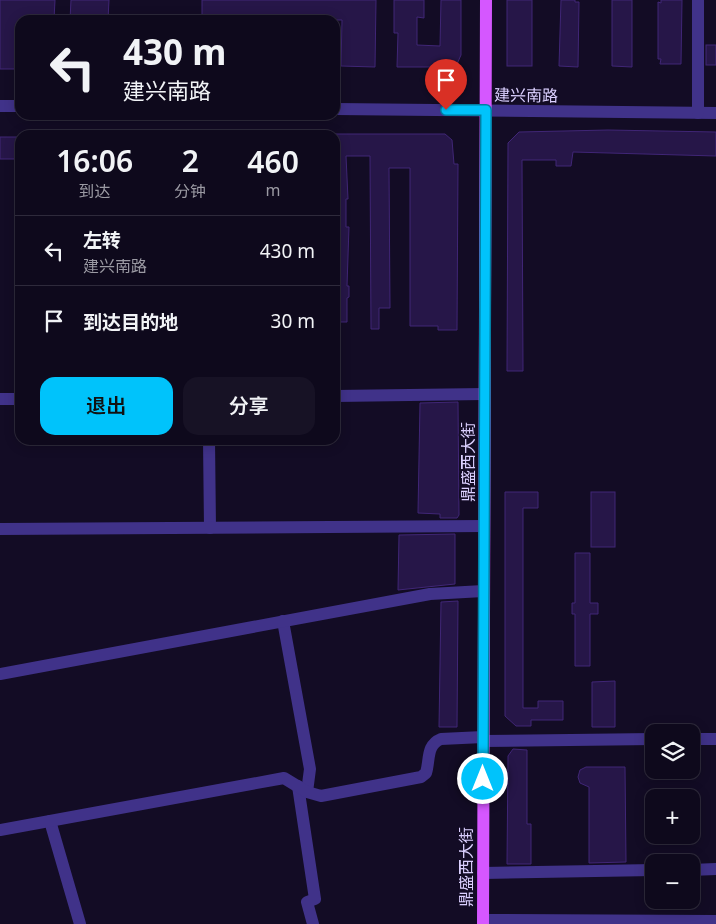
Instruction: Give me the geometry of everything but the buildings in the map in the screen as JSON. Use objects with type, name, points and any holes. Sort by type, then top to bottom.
[{"type":"main road","name":"鼎盛西大街","points":[[483,922],[486,0]]},
{"type":"street","points":[[698,0],[698,113]]},
{"type":"street","points":[[0,106],[15,106]]},
{"type":"street","name":"建兴南路","points":[[340,109],[716,113]]},
{"type":"street","points":[[340,396],[484,394]]},
{"type":"street","points":[[0,399],[15,399]]},
{"type":"street","points":[[209,445],[210,528]]},
{"type":"street","points":[[0,528],[484,526]]},
{"type":"street","points":[[0,674],[430,594],[483,591]]},
{"type":"street","points":[[283,621],[310,769],[302,789],[315,899],[307,902],[313,924]]},
{"type":"street","points":[[0,830],[284,778],[302,789],[321,796],[421,777],[426,773],[430,747],[441,739],[645,739]]},
{"type":"street","points":[[700,739],[716,739]]},
{"type":"street","points":[[50,821],[80,924]]},
{"type":"street","points":[[483,873],[645,870]]},
{"type":"street","points":[[700,870],[716,870]]},
{"type":"street","points":[[483,922],[716,921]]},
{"type":"route","points":[[446,110],[486,110],[483,779]]}]
